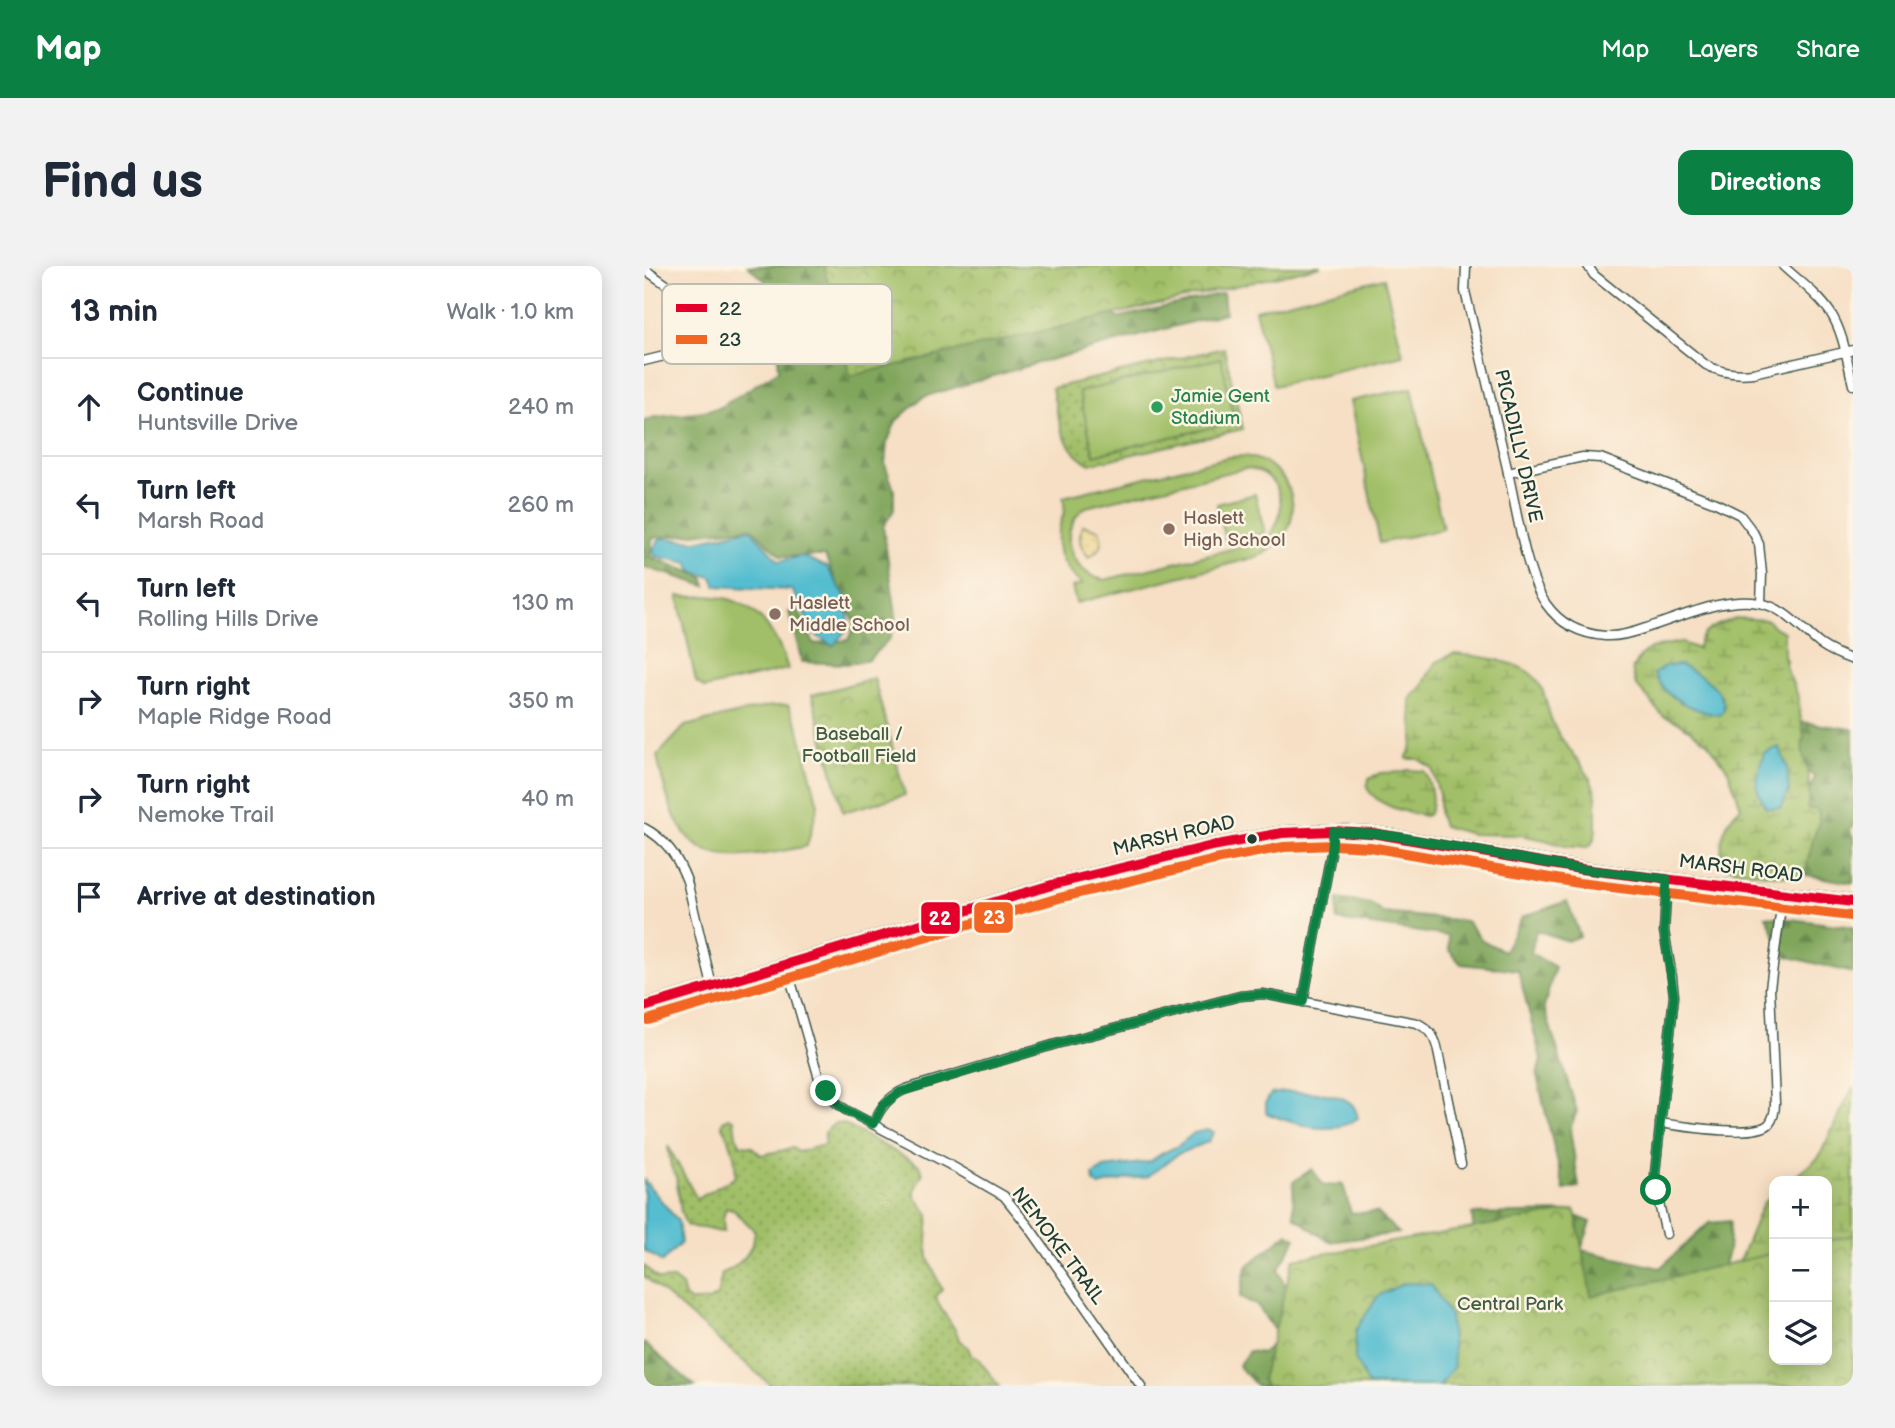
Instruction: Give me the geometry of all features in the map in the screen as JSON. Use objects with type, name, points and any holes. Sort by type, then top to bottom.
[{"type":"main road","name":"MARSH ROAD","points":[[644,1007],[1022,893],[1243,839],[1282,833],[1372,833],[1581,869],[1853,902]]},
{"type":"street","name":"PICADILLY DRIVE","points":[[1466,266],[1465,291],[1533,579],[1546,604],[1565,624],[1603,636],[1623,635],[1730,602],[1761,603]]},
{"type":"street","points":[[1588,266],[1594,275],[1706,365],[1721,371],[1753,373],[1849,351]]},
{"type":"street","points":[[1783,266],[1819,299],[1831,314],[1849,351],[1853,385]]},
{"type":"street","points":[[644,269],[663,284]]},
{"type":"street","points":[[644,361],[662,357]]},
{"type":"street","points":[[1508,473],[1583,457],[1600,458],[1740,515],[1759,544],[1762,555],[1761,603],[1792,619],[1822,645],[1853,660]]},
{"type":"street","points":[[644,828],[670,848],[682,869],[712,986]]},
{"type":"street","points":[[1303,1002],[1333,831]]},
{"type":"street","points":[[1666,1234],[1655,1181],[1674,996],[1664,931],[1667,879]]},
{"type":"street","points":[[1660,1123],[1747,1130],[1763,1128],[1772,1120],[1775,1103],[1770,987],[1783,893]]},
{"type":"street","name":"NEMOKE TRAIL","points":[[786,964],[823,1087],[838,1105],[1004,1196],[1140,1386]]},
{"type":"street","points":[[873,1124],[883,1105],[900,1092],[1056,1044],[1240,996],[1263,994],[1417,1023],[1430,1032],[1437,1047],[1461,1164]]},
{"type":"green space","points":[[748,266],[910,266],[1084,277],[1117,318],[1223,293],[1225,313],[923,397],[896,421],[887,443],[885,464],[894,490],[894,510],[883,527],[896,615],[890,638],[868,660],[848,664],[802,662],[789,612],[798,610],[814,644],[848,640],[855,624],[825,556],[781,556],[751,528],[652,538],[651,557],[703,577],[706,586],[644,567],[644,421],[719,408],[779,370],[778,364],[892,364],[892,284],[769,284]]},
{"type":"green space","points":[[824,266],[1321,266],[850,376],[847,364],[892,364],[892,284],[828,284]]},
{"type":"green space","points":[[1384,278],[1403,355],[1274,386],[1255,310]]},
{"type":"green space","name":"Jamie Gent Stadium","points":[[1224,348],[1243,429],[1090,464],[1080,458],[1067,441],[1059,421],[1052,388]]},
{"type":"green space","name":"Jamie Gent Stadium","points":[[1221,358],[1235,422],[1094,455],[1079,392]]},
{"type":"green space","points":[[1412,388],[1443,529],[1380,543],[1350,401]]},
{"type":"green space","points":[[1245,456],[1265,462],[1279,473],[1288,487],[1293,504],[1291,520],[1284,536],[1271,549],[1253,558],[1076,603],[1072,587],[1082,584],[1065,567],[1058,545],[1064,511],[1063,497],[1229,457]],"holes":[[[1246,468],[1269,477],[1280,497],[1278,520],[1264,541],[1104,580],[1082,569],[1070,549],[1071,527],[1076,516],[1086,507]]]},
{"type":"green space","points":[[1255,494],[1265,533],[1226,542],[1217,504]]},
{"type":"green space","points":[[678,596],[716,597],[743,605],[754,612],[771,632],[788,669],[705,688],[696,682]]},
{"type":"green space","points":[[1736,618],[1768,620],[1784,632],[1784,655],[1798,696],[1804,736],[1802,749],[1809,778],[1807,808],[1817,810],[1819,815],[1819,824],[1806,869],[1798,876],[1737,870],[1724,866],[1721,850],[1726,826],[1741,807],[1728,770],[1708,743],[1680,723],[1663,716],[1636,685],[1632,669],[1643,653],[1651,648],[1680,642],[1698,649],[1706,632]]},
{"type":"green space","points":[[1454,654],[1511,664],[1527,671],[1539,683],[1555,728],[1594,787],[1596,831],[1593,842],[1587,848],[1565,846],[1520,835],[1471,834],[1443,826],[1432,768],[1418,759],[1407,759],[1413,744],[1410,700],[1436,663]]},
{"type":"green space","points":[[1770,658],[1786,660],[1775,673],[1794,721],[1853,729],[1853,825],[1850,831],[1853,837],[1853,883],[1783,871],[1815,777],[1800,765]]},
{"type":"green space","name":"Baseball / Football Field","points":[[874,678],[905,795],[843,812],[812,695]]},
{"type":"green space","points":[[788,705],[798,726],[818,805],[807,846],[744,856],[721,855],[702,849],[687,837],[676,818],[657,756],[685,726],[765,707]]},
{"type":"green space","points":[[1424,771],[1432,799],[1428,815],[1393,808],[1378,800],[1367,788],[1369,779],[1380,773]]},
{"type":"green space","points":[[1338,899],[1371,904],[1383,913],[1466,921],[1483,941],[1504,951],[1522,917],[1567,901],[1580,936],[1567,941],[1536,930],[1531,953],[1555,967],[1544,1007],[1577,1111],[1570,1129],[1579,1187],[1564,1190],[1537,1076],[1541,1059],[1518,970],[1461,964],[1449,950],[1448,936],[1337,920]]},
{"type":"green space","points":[[1766,916],[1853,927],[1853,973],[1785,956]]},
{"type":"green space","points":[[1853,1087],[1853,1386],[1613,1386],[1712,1327],[1763,1203],[1769,1198],[1769,1365],[1832,1365],[1832,1176],[1796,1176],[1819,1157]]},
{"type":"green space","points":[[734,1119],[736,1136],[741,1145],[751,1146],[761,1155],[793,1148],[798,1152],[824,1145],[825,1132],[835,1123],[844,1124],[919,1165],[923,1173],[915,1189],[915,1196],[929,1216],[928,1257],[942,1290],[936,1295],[937,1301],[959,1340],[968,1347],[971,1355],[977,1357],[999,1386],[772,1386],[644,1276],[644,1266],[658,1279],[673,1279],[682,1286],[685,1297],[690,1301],[708,1301],[717,1296],[722,1274],[749,1252],[755,1231],[735,1211],[726,1208],[723,1218],[724,1232],[686,1225],[681,1212],[676,1176],[671,1167],[668,1146],[697,1199],[735,1177],[733,1150],[722,1126],[723,1121]]},
{"type":"green space","points":[[1312,1169],[1324,1186],[1343,1184],[1351,1213],[1376,1212],[1399,1233],[1329,1242],[1294,1216],[1293,1182]]},
{"type":"green space","name":"Central Park","points":[[1575,1210],[1591,1296],[1769,1254],[1769,1365],[1832,1365],[1832,1240],[1853,1235],[1853,1386],[1266,1386],[1262,1380],[1293,1259]]},
{"type":"green space","points":[[1566,1212],[1591,1222],[1581,1250],[1660,1268],[1709,1223],[1730,1221],[1728,1251],[1711,1307],[1608,1324],[1474,1238],[1472,1214]]},
{"type":"green space","points":[[1288,1233],[1296,1238],[1278,1270],[1299,1318],[1293,1386],[1257,1386],[1238,1366],[1249,1351],[1262,1353],[1279,1338],[1258,1306],[1240,1297],[1246,1267]]},
{"type":"green space","points":[[644,1343],[695,1386],[644,1386]]},
{"type":"sand","points":[[1083,525],[1099,530],[1102,539],[1100,548],[1089,557],[1080,542]]},
{"type":"water","points":[[750,529],[779,561],[802,556],[827,567],[847,599],[849,627],[833,646],[811,632],[792,590],[716,586],[712,577],[691,571],[689,563],[655,556],[653,549],[661,538],[696,541]]},
{"type":"water","points":[[1680,665],[1709,682],[1720,694],[1724,710],[1719,715],[1689,706],[1674,698],[1654,674],[1665,666]]},
{"type":"water","points":[[1779,747],[1787,766],[1789,792],[1780,808],[1766,808],[1758,792],[1757,776],[1764,753]]},
{"type":"water","points":[[1284,1092],[1341,1098],[1354,1107],[1358,1118],[1347,1124],[1324,1128],[1300,1125],[1266,1113],[1266,1102],[1271,1094]]},
{"type":"water","points":[[1207,1130],[1214,1132],[1208,1142],[1178,1154],[1147,1177],[1099,1186],[1094,1182],[1093,1175],[1104,1168],[1149,1162],[1178,1146],[1194,1133]]},
{"type":"water","points":[[644,1180],[678,1221],[681,1243],[662,1262],[644,1250]]},
{"type":"water","points":[[1404,1283],[1431,1284],[1450,1316],[1454,1366],[1440,1386],[1368,1385],[1355,1359],[1356,1330],[1378,1296]]},
{"type":"transit line","name":"22","points":[[644,1007],[1055,884],[1212,846],[1282,833],[1372,833],[1581,869],[1853,902]]},
{"type":"transit line","name":"23","points":[[648,1020],[1059,898],[1215,860],[1284,847],[1370,847],[1579,883],[1851,916]]},
{"type":"place","name":"Jamie Gent Stadium","points":[[1157,407]]},
{"type":"place","name":"Haslett High School","points":[[1169,529]]},
{"type":"place","name":"Haslett Middle School","points":[[775,614]]},
{"type":"route","points":[[826,1091],[842,1108],[873,1124],[883,1105],[906,1089],[1056,1044],[1240,996],[1263,994],[1303,1002],[1333,831],[1372,833],[1581,869],[1667,879],[1664,931],[1674,996],[1655,1173],[1656,1190]]}]
